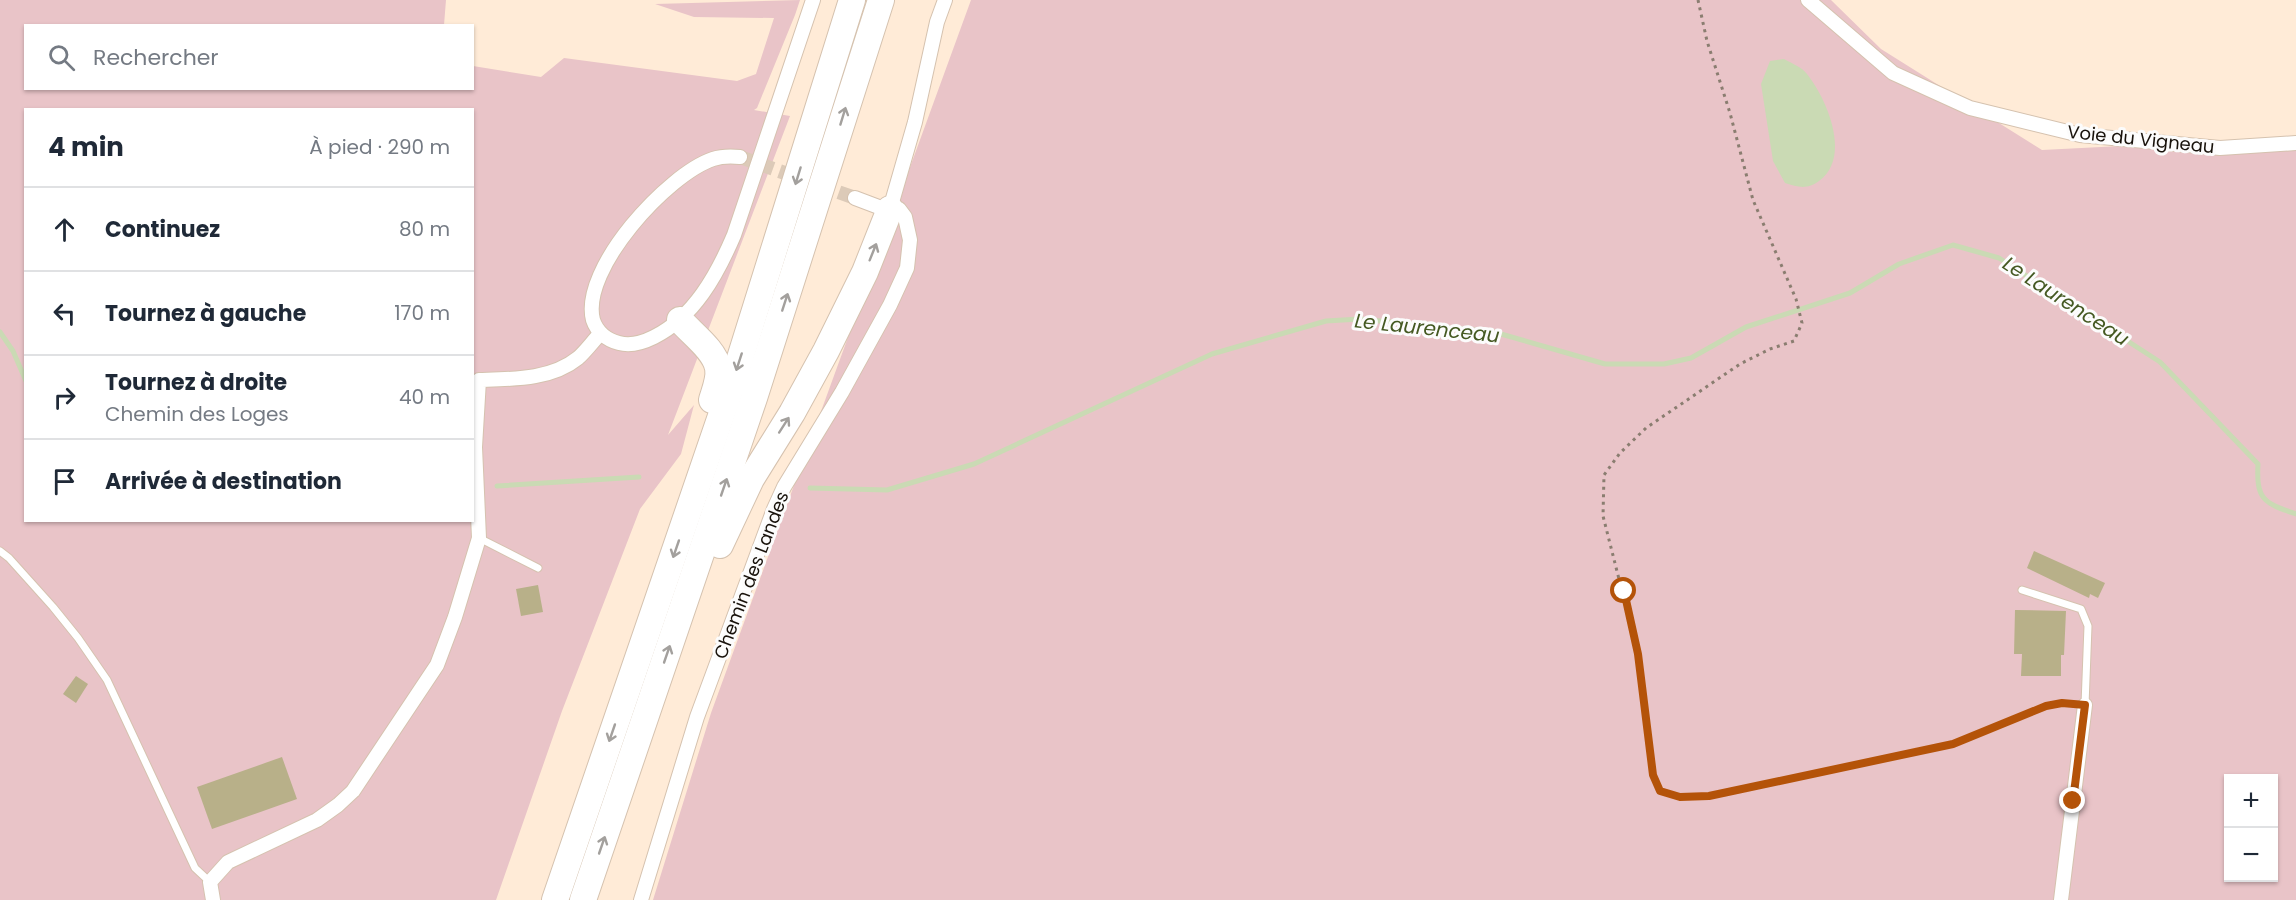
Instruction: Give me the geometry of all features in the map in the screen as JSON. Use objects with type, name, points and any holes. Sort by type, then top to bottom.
[{"type":"highway","points":[[555,900],[735,373],[852,0]]},
{"type":"highway","points":[[583,900],[754,398],[881,0]]},
{"type":"highway","points":[[692,582],[712,565],[751,479],[821,361],[865,272],[890,209]]},
{"type":"highway","points":[[680,320],[715,358],[718,368],[716,388],[693,462],[695,494]]},
{"type":"street","points":[[740,157],[725,156],[711,159],[656,199],[641,213],[623,236],[600,274],[592,307],[600,334],[611,341],[622,344],[634,344],[647,340],[680,320],[701,297],[723,261],[730,244],[813,0]]},
{"type":"street","points":[[855,198],[890,209],[915,122],[937,22],[945,0]]},
{"type":"street","name":"Voie du Vigneau","points":[[1808,0],[1893,73],[1970,108],[2080,135],[2220,148],[2296,143]]},
{"type":"street","name":"Chemin des Landes","points":[[641,900],[697,717],[774,510],[784,487],[842,393],[890,305],[907,268],[910,240],[905,217],[899,209],[890,209]]},
{"type":"street","points":[[213,900],[210,882],[228,862],[317,820],[339,805],[353,791],[437,665],[455,617],[479,538],[475,447],[476,379],[516,378],[556,370],[579,357],[600,334]]},
{"type":"street","points":[[2061,900],[2085,705]]},
{"type":"lane","points":[[479,538],[538,568]]},
{"type":"lane","points":[[0,551],[53,607],[107,680],[195,868],[210,882]]},
{"type":"lane","points":[[2022,590],[2081,609],[2088,626],[2085,705]]},
{"type":"path","points":[[1698,0],[1707,41],[1730,113],[1753,200],[1796,299],[1801,321],[1794,341],[1770,349],[1740,364],[1646,428],[1620,453],[1604,475],[1603,516],[1624,591],[1638,654],[1653,775],[1660,791],[1680,797],[1709,796],[1953,744],[2046,706],[2062,703],[2085,705]]},
{"type":"shaded area","points":[[0,0],[446,0],[444,24],[24,24],[24,90],[474,90],[474,66],[541,77],[564,58],[737,81],[756,74],[774,18],[694,17],[655,4],[800,0],[757,108],[754,110],[790,116],[668,435],[694,405],[681,454],[640,509],[562,711],[496,900],[0,900]]},
{"type":"shaded area","points":[[971,0],[1831,0],[1881,49],[2042,150],[2296,137],[2296,900],[653,900],[711,713]]},
{"type":"shaded area","points":[[1784,59],[1799,67],[1815,85],[1833,128],[1834,158],[1829,171],[1815,184],[1806,187],[1785,183],[1773,161],[1761,84],[1770,61]]},
{"type":"building","points":[[2034,551],[2105,583],[2098,598],[2090,594],[2089,598],[2027,568]]},
{"type":"building","points":[[538,585],[543,612],[521,616],[516,589]]},
{"type":"building","points":[[2015,610],[2066,611],[2061,676],[2021,676],[2022,654],[2014,654]]},
{"type":"building","points":[[76,676],[88,684],[76,703],[63,694]]},
{"type":"building","points":[[282,757],[297,799],[212,829],[197,787]]},
{"type":"waterway","name":"Le Laurenceau","points":[[810,488],[887,490],[974,464],[1212,354],[1326,321],[1360,319],[1494,332],[1605,364],[1664,364],[1691,358],[1746,327],[1850,293],[1899,264],[1953,245],[1999,258],[2160,362],[2258,464],[2259,485],[2264,498],[2276,507],[2296,514]]},
{"type":"waterway","name":"Le Laurenceau","points":[[0,332],[13,351],[24,376]]},
{"type":"waterway","name":"Le Laurenceau","points":[[497,486],[639,477]]},
{"type":"tunnel","points":[[740,157],[855,198]]},
{"type":"route","points":[[1624,591],[1638,654],[1653,775],[1660,791],[1680,797],[1709,796],[1953,744],[2046,706],[2062,703],[2085,705],[2073,801]]}]
